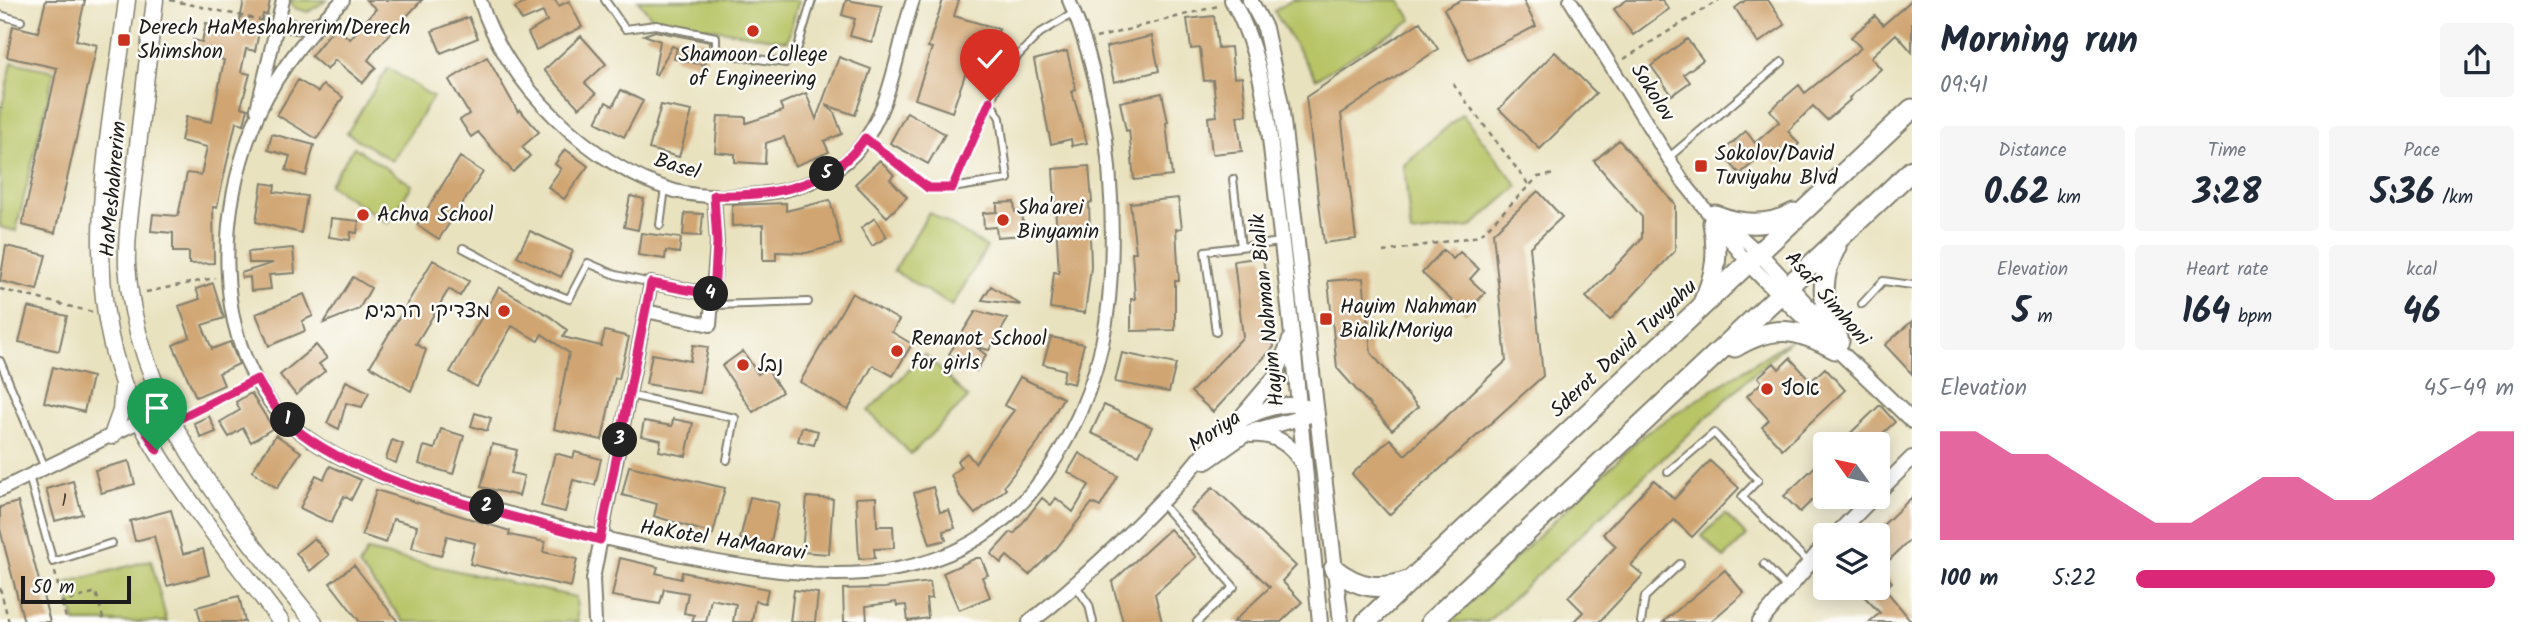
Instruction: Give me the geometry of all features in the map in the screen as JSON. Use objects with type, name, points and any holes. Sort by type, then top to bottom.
[{"type":"highway","name":"Sderot David Tuvyahu","points":[[1366,622],[1912,109]]},
{"type":"highway","points":[[1431,622],[1912,170]]},
{"type":"highway","points":[[1710,214],[1730,221],[1771,223],[1813,202]]},
{"type":"highway","points":[[1701,308],[1717,263],[1718,248],[1710,214]]},
{"type":"highway","points":[[1837,345],[1825,309],[1824,285],[1826,269],[1842,236]]},
{"type":"highway","points":[[1707,363],[1754,336],[1782,330],[1807,334],[1837,345]]},
{"type":"highway","points":[[1334,569],[1352,582],[1373,587],[1387,587],[1412,579]]},
{"type":"main road","name":"HaMeshahrerim","points":[[127,0],[101,222],[99,264],[106,315],[123,383],[140,421],[177,481],[281,622]]},
{"type":"main road","name":"HaMeshahrerim","points":[[155,0],[128,225],[130,296],[150,375],[169,417],[241,531],[314,622]]},
{"type":"main road","points":[[111,436],[121,411],[123,383]]},
{"type":"street","points":[[252,129],[283,0]]},
{"type":"street","name":"HaKotel HaMaaravi","points":[[343,0],[321,22],[283,72],[252,129],[234,196],[228,240],[228,275],[236,329],[267,399],[299,432],[326,449],[372,471],[420,488],[600,540],[779,572],[822,576],[866,575],[905,568],[946,555],[991,530],[1046,475],[1089,396],[1101,359],[1110,308],[1112,254],[1106,150],[1095,72],[1069,0]]},
{"type":"street","name":"Basel","points":[[480,0],[498,42],[542,105],[600,154],[666,187],[714,195],[780,192],[809,183],[834,171],[855,153],[886,96],[913,0]]},
{"type":"street","name":"Hayim Nahman Bialik","points":[[1250,0],[1265,28],[1276,69],[1341,622]]},
{"type":"street","name":"Sokolov","points":[[1570,0],[1668,158],[1710,214],[1753,258]]},
{"type":"street","name":"Hayim Nahman Bialik","points":[[1233,2],[1250,34],[1258,61],[1292,332],[1320,622]]},
{"type":"street","points":[[278,24],[303,28],[321,22]]},
{"type":"street","points":[[646,311],[710,325],[717,243],[714,195]]},
{"type":"street","name":"Asaf Simhoni","points":[[1753,258],[1912,421]]},
{"type":"street","points":[[595,622],[593,579],[651,283],[713,300]]},
{"type":"street","points":[[1234,433],[1268,388],[1282,363],[1292,332]]},
{"type":"street","name":"Moriya","points":[[1030,622],[1075,584],[1234,433],[1300,412],[1318,411]]},
{"type":"street","points":[[0,490],[140,421],[169,417]]},
{"type":"street","points":[[1234,433],[1265,435],[1281,440],[1297,454],[1307,474]]},
{"type":"street","points":[[1890,480],[1912,457]]},
{"type":"street","points":[[1848,523],[1861,509]]},
{"type":"street","points":[[1760,622],[1813,558]]},
{"type":"lane","points":[[605,0],[625,29],[656,24],[716,37],[716,53],[786,63],[797,50],[812,0]]},
{"type":"lane","points":[[952,188],[1005,69],[1040,33],[1074,13]]},
{"type":"lane","points":[[0,15],[21,21]]},
{"type":"lane","points":[[1668,158],[1782,62]]},
{"type":"lane","points":[[952,188],[1008,179],[1000,118],[990,101]]},
{"type":"lane","points":[[1233,179],[1241,247]]},
{"type":"lane","points":[[660,225],[666,187]]},
{"type":"lane","points":[[1216,332],[1205,251],[1282,242]]},
{"type":"lane","points":[[463,248],[533,285],[569,299],[588,263],[616,275],[651,283]]},
{"type":"lane","points":[[1862,304],[1882,281],[1912,285]]},
{"type":"lane","points":[[713,300],[808,302]]},
{"type":"lane","points":[[0,361],[45,468]]},
{"type":"lane","points":[[629,395],[735,418],[727,460]]},
{"type":"lane","points":[[1668,472],[1714,433],[1758,480],[1742,497],[1809,563]]},
{"type":"lane","points":[[29,476],[53,562],[112,543]]},
{"type":"lane","points":[[1165,497],[1234,587],[1197,622]]},
{"type":"lane","points":[[1641,622],[1645,597],[1680,564]]},
{"type":"lane","points":[[1764,564],[1787,588]]},
{"type":"lane","points":[[1075,584],[1089,606],[1093,622]]},
{"type":"path","points":[[170,0],[278,24]]},
{"type":"path","points":[[1611,67],[1719,0]]},
{"type":"path","points":[[1086,41],[1233,2]]},
{"type":"path","points":[[1453,84],[1530,186]]},
{"type":"path","points":[[865,138],[928,188],[952,188]]},
{"type":"path","points":[[1383,251],[1479,236],[1538,177],[1555,174]]},
{"type":"path","points":[[130,296],[228,275]]},
{"type":"path","points":[[0,289],[106,315]]},
{"type":"path","points":[[169,417],[257,379]]},
{"type":"path","points":[[53,562],[67,622]]},
{"type":"path","points":[[0,588],[9,622]]},
{"type":"path","points":[[62,603],[96,592],[104,622]]},
{"type":"green space","points":[[290,0],[327,0],[308,12],[294,8]]},
{"type":"green space","name":"Shamoon College of Engineering","points":[[638,0],[799,0],[787,41],[653,19]]},
{"type":"green space","points":[[1292,0],[1399,0],[1412,20],[1316,79],[1274,11]]},
{"type":"green space","points":[[12,62],[54,71],[16,231],[0,227],[0,115]]},
{"type":"green space","points":[[388,68],[433,97],[392,161],[347,133]]},
{"type":"green space","points":[[1462,114],[1518,186],[1471,227],[1411,234],[1404,165]]},
{"type":"green space","points":[[354,147],[412,185],[388,223],[329,185]]},
{"type":"green space","points":[[929,212],[987,247],[952,306],[894,271]]},
{"type":"green space","points":[[1790,340],[1487,622],[1449,622],[1643,435]]},
{"type":"green space","points":[[925,354],[968,398],[911,454],[868,411]]},
{"type":"green space","points":[[1725,514],[1747,536],[1724,558],[1702,536]]},
{"type":"green space","points":[[367,551],[576,597],[578,622],[404,622],[359,566]]},
{"type":"green space","points":[[151,560],[167,622],[75,622],[65,583]]},
{"type":"building","points":[[46,0],[85,0],[76,40],[97,45],[55,233],[22,225],[57,68],[7,57],[13,26],[38,32]]},
{"type":"building","points":[[244,0],[270,0],[267,15],[263,14],[255,51],[246,49],[241,72],[250,74],[241,107],[248,109],[244,124],[236,122],[217,207],[213,207],[214,263],[189,264],[189,252],[173,252],[173,233],[151,231],[153,214],[178,216],[187,173],[201,175],[207,147],[181,141],[186,117],[212,122],[224,60],[190,53],[193,40],[202,42],[206,23],[238,30]]},
{"type":"building","points":[[366,0],[422,0],[368,60],[376,67],[363,83],[335,60],[327,70],[311,56],[335,27],[350,39],[376,9]]},
{"type":"building","points":[[530,0],[555,0],[559,6],[569,1],[582,27],[536,50],[528,33],[547,21],[543,12],[522,21],[515,8]]},
{"type":"building","points":[[846,0],[882,6],[872,42],[850,36],[855,19],[842,15]]},
{"type":"building","points":[[943,0],[959,0],[954,16],[999,29],[993,48],[976,43],[952,112],[915,99],[932,48],[928,47]]},
{"type":"building","points":[[1461,0],[1523,0],[1536,26],[1469,60],[1444,9]]},
{"type":"building","points":[[1627,0],[1662,0],[1669,9],[1633,35],[1614,9]]},
{"type":"building","points":[[1746,0],[1768,0],[1785,25],[1758,43],[1735,8]]},
{"type":"building","points":[[1912,0],[1912,52],[1896,34],[1871,57],[1881,69],[1849,98],[1850,100],[1827,120],[1813,106],[1788,131],[1799,144],[1777,164],[1766,152],[1740,174],[1721,153],[1746,131],[1755,143],[1779,122],[1770,110],[1799,85],[1805,93],[1861,48],[1851,37],[1875,16],[1883,25]]},
{"type":"building","points":[[1214,16],[1218,48],[1231,47],[1234,78],[1242,77],[1247,115],[1237,116],[1242,151],[1212,154],[1208,117],[1217,116],[1213,80],[1204,81],[1200,48],[1191,49],[1187,19]]},
{"type":"building","points":[[469,17],[478,38],[441,53],[432,31]]},
{"type":"building","points":[[1420,22],[1438,49],[1341,114],[1356,239],[1324,243],[1306,97]]},
{"type":"building","points":[[655,31],[710,42],[705,65],[674,59],[677,48],[672,46],[656,75],[654,74],[660,41],[644,35]]},
{"type":"building","points":[[581,36],[606,64],[585,83],[596,94],[579,108],[544,70]]},
{"type":"building","points":[[1152,36],[1159,71],[1114,82],[1106,47]]},
{"type":"building","points":[[1687,39],[1703,60],[1684,74],[1690,82],[1672,95],[1651,66]]},
{"type":"building","points":[[1067,51],[1076,89],[1072,92],[1087,143],[1072,146],[1071,139],[1051,144],[1034,60]]},
{"type":"building","points":[[1555,52],[1596,93],[1540,149],[1499,109]]},
{"type":"building","points":[[487,57],[518,112],[520,110],[539,132],[522,147],[530,156],[513,172],[478,132],[471,137],[460,120],[469,114],[449,80]]},
{"type":"building","points":[[839,57],[871,69],[855,115],[826,105],[834,112],[842,134],[824,141],[829,152],[795,166],[784,137],[766,143],[765,164],[735,162],[735,154],[715,152],[718,116],[746,117],[746,123],[783,111],[780,104],[806,93],[816,119]]},
{"type":"building","points":[[298,80],[318,92],[323,85],[343,97],[317,139],[277,115]]},
{"type":"building","points":[[621,90],[643,101],[624,137],[596,122],[606,102],[613,106]]},
{"type":"building","points":[[1162,93],[1168,122],[1172,176],[1134,180],[1129,130],[1126,131],[1120,102]]},
{"type":"building","points":[[661,105],[692,111],[679,157],[649,149]]},
{"type":"building","points":[[907,112],[945,134],[928,164],[890,143]]},
{"type":"building","points":[[272,134],[314,145],[306,176],[286,170],[290,156],[268,150]]},
{"type":"building","points":[[1619,140],[1675,204],[1675,251],[1610,320],[1586,297],[1642,238],[1642,217],[1594,161]]},
{"type":"building","points":[[565,149],[588,166],[564,199],[548,187],[561,169],[555,164]]},
{"type":"building","points":[[460,157],[483,172],[439,239],[417,225]]},
{"type":"building","points":[[880,160],[894,175],[890,179],[907,197],[887,217],[855,184]]},
{"type":"building","points":[[1089,166],[1092,202],[1089,203],[1091,267],[1085,313],[1050,308],[1054,272],[1059,273],[1053,169]]},
{"type":"building","points":[[262,183],[275,185],[274,192],[307,196],[301,233],[256,222]]},
{"type":"building","points":[[1538,191],[1562,217],[1530,247],[1543,376],[1389,515],[1352,474],[1390,439],[1405,455],[1506,361],[1493,233]]},
{"type":"building","points":[[630,196],[644,199],[638,230],[624,227]]},
{"type":"building","points":[[1178,198],[1182,228],[1176,229],[1179,281],[1175,281],[1175,330],[1131,331],[1131,299],[1135,299],[1132,252],[1136,252],[1130,203]]},
{"type":"building","points":[[830,200],[841,244],[806,253],[776,252],[776,260],[763,260],[763,225],[732,226],[732,205],[786,203],[786,211]]},
{"type":"building","name":"Sha'arei Binyamin","points":[[1014,202],[1015,212],[1022,212],[1024,235],[997,237],[996,227],[984,228],[983,213],[997,212],[997,203]]},
{"type":"building","points":[[685,213],[703,214],[701,236],[683,235]]},
{"type":"building","points":[[331,218],[359,221],[357,233],[351,232],[350,240],[329,237]]},
{"type":"building","points":[[875,218],[887,237],[872,246],[861,228]]},
{"type":"building","points":[[530,231],[573,251],[561,277],[517,256]]},
{"type":"building","points":[[641,233],[681,238],[679,253],[666,251],[665,259],[638,255]]},
{"type":"building","points":[[6,246],[46,255],[37,290],[0,281]]},
{"type":"building","points":[[293,248],[295,273],[269,275],[271,289],[251,291],[250,277],[242,278],[241,273],[273,263],[249,263],[248,252]]},
{"type":"building","points":[[1443,250],[1453,259],[1460,252],[1479,269],[1470,279],[1485,293],[1466,314],[1422,273]]},
{"type":"building","points":[[1263,257],[1274,347],[1213,412],[1191,392],[1243,337],[1234,261]]},
{"type":"building","points":[[433,260],[469,281],[460,296],[449,289],[416,344],[426,350],[411,391],[370,366]]},
{"type":"building","points":[[353,277],[371,288],[359,309],[324,323]]},
{"type":"building","points":[[1363,278],[1371,353],[1418,407],[1392,430],[1337,368],[1328,281]]},
{"type":"building","points":[[213,283],[224,318],[202,325],[212,349],[230,342],[239,364],[219,373],[224,385],[196,397],[173,345],[190,337],[179,306],[200,299],[196,289]]},
{"type":"building","points":[[991,286],[1021,305],[982,300]]},
{"type":"building","points":[[499,287],[551,317],[567,330],[563,337],[601,346],[605,331],[629,337],[619,379],[615,378],[602,440],[554,429],[569,353],[542,334],[538,341],[512,326],[477,387],[450,372]]},
{"type":"building","points":[[852,293],[899,320],[892,332],[912,344],[893,376],[873,365],[848,410],[800,382]]},
{"type":"building","points":[[304,294],[313,316],[302,321],[305,331],[269,346],[256,314]]},
{"type":"building","points":[[28,307],[67,316],[59,351],[19,342]]},
{"type":"building","points":[[976,311],[1008,319],[989,350],[976,347],[986,355],[976,371],[949,354]]},
{"type":"building","points":[[1912,321],[1912,374],[1885,345]]},
{"type":"building","points":[[1051,337],[1084,344],[1074,384],[1062,381],[1065,370],[1043,364]]},
{"type":"building","points":[[316,345],[327,358],[319,364],[325,371],[296,395],[280,375]]},
{"type":"building","points":[[693,345],[708,347],[700,393],[646,384],[652,354],[690,361]]},
{"type":"building","points":[[743,351],[758,374],[766,368],[782,392],[753,412],[722,366]]},
{"type":"building","points":[[1122,353],[1176,364],[1169,392],[1115,382]]},
{"type":"building","points":[[1790,358],[1811,381],[1825,368],[1845,390],[1782,449],[1762,427],[1769,420],[1747,396],[1762,382],[1758,377],[1774,363],[1779,369]]},
{"type":"building","points":[[53,367],[92,377],[84,412],[44,402]]},
{"type":"building","points":[[1020,377],[1063,398],[1039,441],[1004,486],[1006,489],[975,514],[960,496],[951,475],[961,467],[957,461],[967,453],[975,463],[1014,410],[1004,405]]},
{"type":"building","points":[[346,381],[369,392],[362,407],[346,403],[339,429],[327,423]]},
{"type":"building","points":[[251,393],[273,428],[251,442],[243,428],[229,437],[220,422],[240,410],[236,402]]},
{"type":"building","points":[[1104,405],[1152,427],[1139,455],[1091,433]]},
{"type":"building","points":[[1880,405],[1895,422],[1884,432],[1852,432]]},
{"type":"building","points":[[475,413],[491,418],[487,431],[471,426]]},
{"type":"building","points":[[209,416],[216,432],[201,438],[194,423]]},
{"type":"building","points":[[673,419],[693,423],[686,456],[659,451],[661,440],[641,436],[644,421],[672,426]]},
{"type":"building","points":[[802,427],[818,431],[814,445],[798,441]]},
{"type":"building","points":[[441,429],[464,436],[453,474],[419,464],[424,446],[435,449]]},
{"type":"building","points":[[276,435],[301,452],[277,488],[252,471]]},
{"type":"building","points":[[392,440],[403,444],[396,463],[386,459]]},
{"type":"building","points":[[492,444],[517,450],[511,473],[524,476],[519,496],[481,487]]},
{"type":"building","points":[[575,452],[601,459],[595,485],[573,480],[565,512],[541,506],[555,453],[573,458]]},
{"type":"building","points":[[1079,453],[1118,476],[1100,507],[1092,503],[1056,549],[1029,575],[1007,556],[1001,563],[991,554],[1011,532],[1014,534],[1042,498],[1051,505],[1056,498],[1073,512],[1089,485],[1068,472]]},
{"type":"building","points":[[129,461],[135,484],[101,493],[95,470]]},
{"type":"building","points":[[1710,461],[1739,488],[1692,537],[1674,520],[1631,565],[1643,575],[1599,622],[1573,622],[1583,612],[1568,597],[1616,546],[1603,534],[1654,480],[1674,499]]},
{"type":"building","points":[[330,466],[361,480],[351,500],[344,496],[331,523],[300,508],[316,475],[324,479]]},
{"type":"building","points":[[629,466],[725,488],[713,534],[654,516],[657,504],[622,495]]},
{"type":"building","points":[[1813,468],[1813,500],[1800,512],[1784,496]]},
{"type":"building","points":[[73,481],[82,514],[55,521],[46,489]]},
{"type":"building","points":[[933,487],[940,512],[949,510],[955,528],[943,531],[946,540],[930,544],[914,493]]},
{"type":"building","points":[[1213,487],[1296,566],[1282,581],[1302,602],[1281,622],[1233,622],[1270,587],[1190,511]]},
{"type":"building","points":[[376,490],[510,531],[509,535],[545,542],[543,552],[577,559],[571,587],[470,564],[475,543],[447,536],[441,556],[412,548],[417,526],[393,519],[386,543],[362,535]]},
{"type":"building","points":[[750,497],[779,503],[770,546],[740,539]]},
{"type":"building","points":[[807,497],[833,499],[829,554],[802,552]]},
{"type":"building","points":[[876,497],[877,526],[893,526],[894,548],[874,549],[875,558],[859,559],[856,498]]},
{"type":"building","points":[[1912,497],[1912,538],[1890,559],[1890,523],[1885,523]]},
{"type":"building","points":[[18,502],[50,622],[24,622],[0,529],[0,507]]},
{"type":"building","points":[[171,510],[183,554],[203,549],[209,575],[167,586],[154,536],[135,541],[130,521]]},
{"type":"building","points":[[1170,529],[1196,557],[1155,594],[1162,622],[1123,622],[1112,582]]},
{"type":"building","points":[[314,538],[329,555],[310,571],[296,553]]},
{"type":"building","points":[[620,558],[658,567],[656,573],[681,579],[682,572],[768,589],[765,603],[755,601],[752,622],[733,622],[736,604],[711,599],[706,622],[692,622],[694,615],[684,613],[688,593],[664,589],[660,604],[612,596]]},
{"type":"building","points":[[981,558],[988,575],[982,577],[990,597],[959,610],[943,573]]},
{"type":"building","points":[[354,565],[398,622],[360,622],[330,583]]},
{"type":"building","points":[[1725,570],[1744,593],[1710,622],[1663,622]]},
{"type":"building","points":[[930,582],[932,598],[926,599],[928,618],[908,621],[906,605],[897,606],[896,602],[866,606],[867,622],[844,622],[843,589],[884,588]]},
{"type":"building","points":[[794,590],[818,593],[815,622],[790,622]]},
{"type":"building","points":[[1890,595],[1912,622],[1869,622],[1880,613],[1868,600],[1890,600]]},
{"type":"building","points":[[239,596],[245,622],[201,622],[197,607]]},
{"type":"place","name":"Shamoon College of Engineering","points":[[753,31]]},
{"type":"place","name":"Derech HaMeshahrerim/Derech Shimshon","points":[[124,40]]},
{"type":"place","name":"Sokolov/David Tuviyahu Blvd","points":[[1701,166]]},
{"type":"place","name":"Achva School","points":[[363,215]]},
{"type":"place","name":"Sha'arei Binyamin","points":[[1003,220]]},
{"type":"place","name":"מצדיקי הרבים","points":[[504,311]]},
{"type":"place","name":"Hayim Nahman Bialik/Moriya","points":[[1326,319]]},
{"type":"place","name":"Renanot School for girls","points":[[897,351]]},
{"type":"place","name":"נבל","points":[[743,365]]},
{"type":"place","name":"אסף","points":[[1767,389]]},
{"type":"route","points":[[157,450],[140,421],[166,412],[173,422],[257,379],[267,399],[299,432],[326,449],[372,471],[420,488],[600,540],[651,283],[714,295],[717,243],[714,195],[740,196],[780,192],[809,183],[834,171],[855,153],[865,138],[928,188],[952,188],[990,101]]}]
